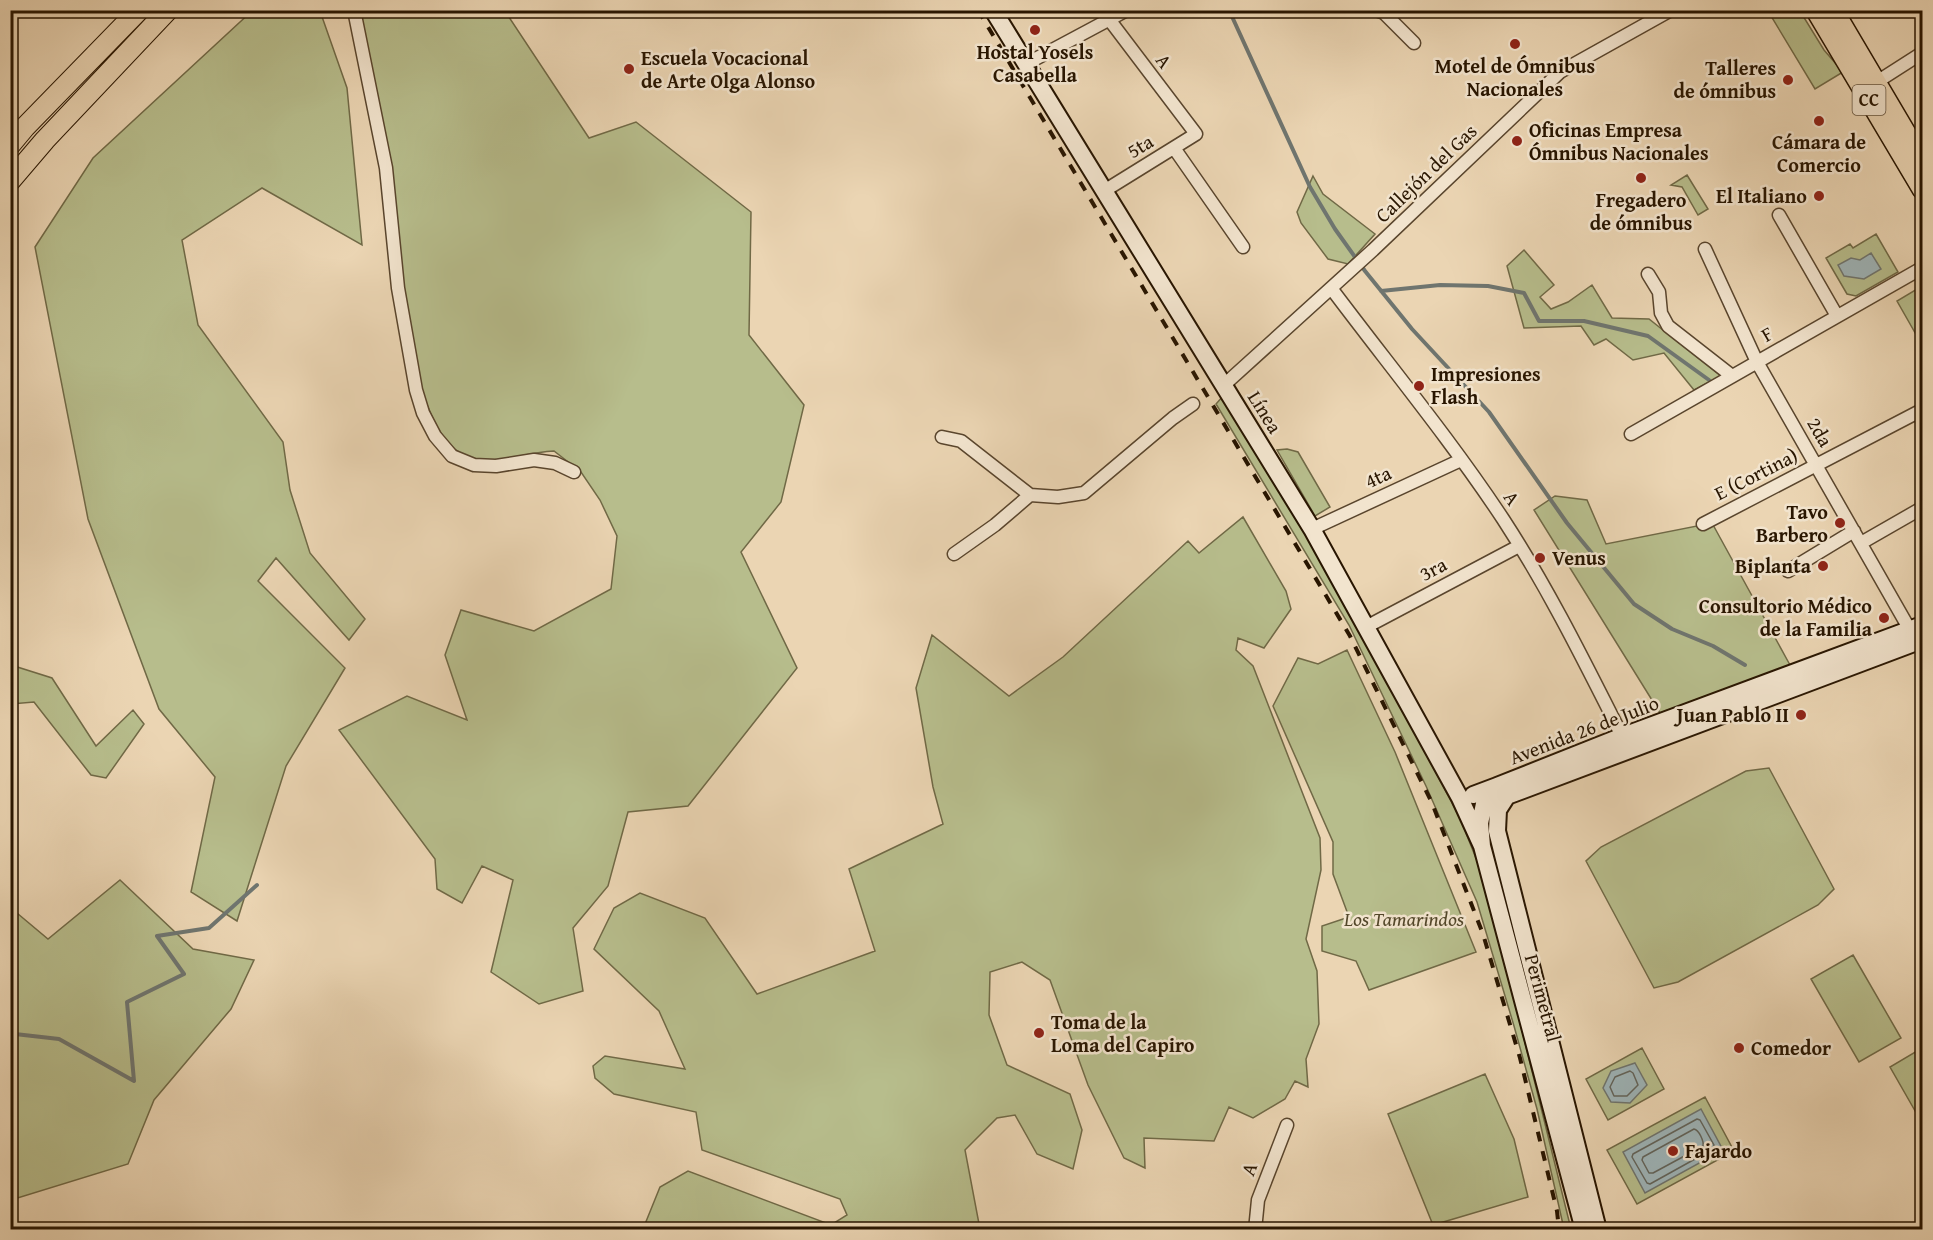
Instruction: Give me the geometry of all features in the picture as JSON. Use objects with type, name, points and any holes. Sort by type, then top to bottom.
[{"type":"highway","points":[[10,145],[139,10]]},
{"type":"highway","points":[[10,181],[45,140],[168,10]]},
{"type":"main road","name":"Línea","points":[[993,10],[1312,529],[1446,773],[1486,798],[1482,846]]},
{"type":"main road","name":"CC","points":[[1815,10],[1923,159]]},
{"type":"main road","name":"CC","points":[[1834,10],[1870,87],[1923,190]]},
{"type":"main road","name":"Avenida 26 de Julio","points":[[1486,798],[1918,632]]},
{"type":"main road","name":"Perimetral","points":[[1486,798],[1497,831],[1598,1230]]},
{"type":"main road","name":"Perimetral","points":[[1486,798],[1480,823],[1482,846],[1584,1230]]},
{"type":"street","points":[[354,10],[386,168],[398,288],[416,390],[423,413],[435,436],[452,456],[474,465],[496,466],[534,460],[555,463],[574,472]]},
{"type":"street","points":[[1026,64],[1106,16],[1127,10]]},
{"type":"street","name":"Callejón del Gas","points":[[1224,385],[1373,250],[1560,72],[1671,10]]},
{"type":"street","points":[[1382,11],[1414,43]]},
{"type":"street","name":"A","points":[[1106,16],[1196,134]]},
{"type":"street","points":[[1870,87],[1923,53]]},
{"type":"street","name":"5ta","points":[[1104,191],[1196,134]]},
{"type":"street","points":[[1174,148],[1243,247]]},
{"type":"street","points":[[1779,215],[1837,316]]},
{"type":"street","name":"2da","points":[[1705,249],[1757,362],[1861,543],[1918,632]]},
{"type":"street","name":"F","points":[[1631,434],[1923,268]]},
{"type":"street","points":[[1648,274],[1659,292],[1661,313],[1668,326],[1732,376]]},
{"type":"street","name":"A","points":[[1330,288],[1461,460],[1519,546],[1569,630],[1626,743]]},
{"type":"street","points":[[942,437],[961,441],[1030,495],[1058,497],[1084,493],[1173,418],[1193,404]]},
{"type":"street","name":"E (Cortina)","points":[[1703,524],[1923,410]]},
{"type":"street","name":"4ta","points":[[1312,529],[1461,460]]},
{"type":"street","points":[[954,554],[995,525],[1030,495]]},
{"type":"street","points":[[1861,543],[1923,508]]},
{"type":"street","points":[[1788,570],[1854,531]]},
{"type":"street","name":"3ra","points":[[1366,627],[1519,546]]},
{"type":"street","name":"A","points":[[1255,1230],[1258,1200],[1287,1125]]},
{"type":"green space","points":[[253,10],[320,11],[347,88],[362,245],[262,188],[182,240],[198,325],[283,442],[290,490],[310,553],[365,619],[349,640],[276,558],[258,581],[345,668],[286,766],[237,921],[191,892],[215,777],[159,709],[88,519],[35,247],[93,158]]},
{"type":"green space","points":[[358,11],[505,11],[589,138],[636,122],[751,212],[749,335],[804,405],[781,502],[741,552],[797,668],[688,806],[628,812],[608,886],[573,928],[583,991],[539,1004],[491,972],[513,880],[482,866],[462,903],[437,889],[435,859],[339,730],[407,696],[467,720],[445,655],[461,610],[534,631],[611,589],[617,536],[600,500],[581,472],[554,451],[482,461],[457,451],[447,441],[432,417],[421,388]]},
{"type":"green space","points":[[1768,11],[1800,11],[1824,50],[1843,72],[1815,89]]},
{"type":"green space","points":[[1687,175],[1708,209],[1698,215],[1682,187],[1671,185]]},
{"type":"green space","points":[[1313,176],[1323,194],[1375,234],[1348,264],[1328,259],[1301,223],[1297,212]]},
{"type":"green space","points":[[1876,234],[1898,272],[1856,296],[1847,294],[1826,258],[1850,244],[1853,248]]},
{"type":"green space","points":[[1524,250],[1554,285],[1540,297],[1551,309],[1568,302],[1592,285],[1612,318],[1649,319],[1721,376],[1694,390],[1664,353],[1633,360],[1606,339],[1594,345],[1581,326],[1524,328],[1507,266]]},
{"type":"green space","points":[[1922,286],[1922,345],[1897,301]]},
{"type":"green space","points":[[1223,396],[1308,532],[1460,818],[1485,881],[1571,1229],[1564,1229],[1537,1109],[1477,902],[1426,786],[1349,625],[1216,404]]},
{"type":"green space","points":[[1287,449],[1298,452],[1330,507],[1315,516],[1277,450]]},
{"type":"green space","points":[[1555,496],[1587,500],[1606,544],[1712,523],[1790,665],[1660,713],[1534,510]]},
{"type":"green space","points":[[1243,517],[1286,591],[1291,609],[1264,648],[1238,638],[1236,650],[1253,666],[1320,838],[1321,870],[1306,939],[1317,971],[1319,1024],[1306,1059],[1308,1087],[1295,1081],[1285,1099],[1253,1118],[1229,1107],[1214,1141],[1144,1138],[1145,1168],[1124,1158],[1088,1085],[1050,980],[1022,962],[990,972],[989,1015],[1007,1065],[1070,1094],[1082,1130],[1073,1169],[1037,1154],[1015,1115],[997,1118],[965,1150],[980,1229],[643,1229],[660,1187],[688,1171],[831,1225],[847,1215],[840,1199],[702,1150],[696,1112],[614,1094],[595,1078],[593,1066],[605,1056],[685,1069],[659,1011],[594,949],[614,908],[640,893],[705,918],[757,994],[875,951],[849,869],[943,824],[933,787],[916,688],[932,635],[1009,696],[1063,657],[1188,541],[1199,553]]},
{"type":"green space","name":"Los Tamarindos","points":[[1347,650],[1395,752],[1476,952],[1369,990],[1356,961],[1322,951],[1322,926],[1349,917],[1333,874],[1333,842],[1273,706],[1298,658],[1318,664]]},
{"type":"green space","points":[[11,665],[52,678],[96,746],[133,710],[144,724],[106,778],[91,775],[34,702],[11,704]]},
{"type":"green space","points":[[1769,768],[1834,889],[1818,905],[1678,982],[1654,988],[1586,861],[1601,847],[1746,771]]},
{"type":"green space","points":[[120,880],[193,949],[254,960],[231,1009],[154,1100],[128,1164],[11,1200],[11,908],[48,939]]},
{"type":"green space","points":[[1853,955],[1901,1038],[1859,1062],[1811,979]]},
{"type":"green space","points":[[1642,1048],[1664,1089],[1608,1120],[1586,1079]]},
{"type":"green space","points":[[1922,1048],[1922,1123],[1890,1067]]},
{"type":"green space","points":[[1485,1074],[1514,1139],[1528,1197],[1433,1225],[1388,1114]]},
{"type":"green space","name":"Fajardo","points":[[1705,1097],[1734,1151],[1637,1204],[1607,1150]]},
{"type":"water","points":[[1871,253],[1881,269],[1864,279],[1844,276],[1838,265],[1851,258],[1860,260]]},
{"type":"water","points":[[1635,1063],[1647,1085],[1630,1103],[1611,1102],[1603,1088],[1611,1071]]},
{"type":"water","name":"Fajardo","points":[[1701,1109],[1723,1150],[1645,1193],[1623,1152]]},
{"type":"waterway","points":[[1229,10],[1310,187],[1335,229],[1365,271],[1412,329],[1489,412],[1567,523],[1634,604],[1672,629],[1713,646],[1745,665]]},
{"type":"waterway","points":[[1381,291],[1440,285],[1488,286],[1524,293],[1539,321],[1584,321],[1648,336],[1709,380]]},
{"type":"waterway","points":[[10,1055],[15,1034],[59,1039],[134,1081],[127,1002],[184,974],[157,936],[209,928],[257,885]]},
{"type":"railway","points":[[978,10],[1350,636],[1432,803],[1483,934],[1520,1058],[1557,1211],[1559,1230]]},
{"type":"place","name":"Hostal Yosels Casabella","points":[[1035,30]]},
{"type":"place","name":"Motel de Ómnibus Nacionales","points":[[1515,44]]},
{"type":"place","name":"Escuela Vocacional de Arte Olga Alonso","points":[[629,69]]},
{"type":"place","name":"Talleres de ómnibus","points":[[1788,80]]},
{"type":"place","name":"Cámara de Comercio","points":[[1819,121]]},
{"type":"place","name":"Oficinas Empresa Ómnibus Nacionales","points":[[1517,141]]},
{"type":"place","name":"Fregadero de ómnibus","points":[[1641,178]]},
{"type":"place","name":"El Italiano","points":[[1819,196]]},
{"type":"place","name":"Impresiones Flash","points":[[1419,386]]},
{"type":"place","name":"Tavo Barbero","points":[[1840,523]]},
{"type":"place","name":"Venus","points":[[1540,558]]},
{"type":"place","name":"Biplanta","points":[[1823,566]]},
{"type":"place","name":"Consultorio Médico de la Familia","points":[[1884,618]]},
{"type":"place","name":"Juan Pablo II","points":[[1801,715]]},
{"type":"place","name":"Toma de la Loma del Capiro","points":[[1039,1033]]},
{"type":"place","name":"Comedor","points":[[1739,1048]]},
{"type":"place","name":"Fajardo","points":[[1673,1151]]}]
